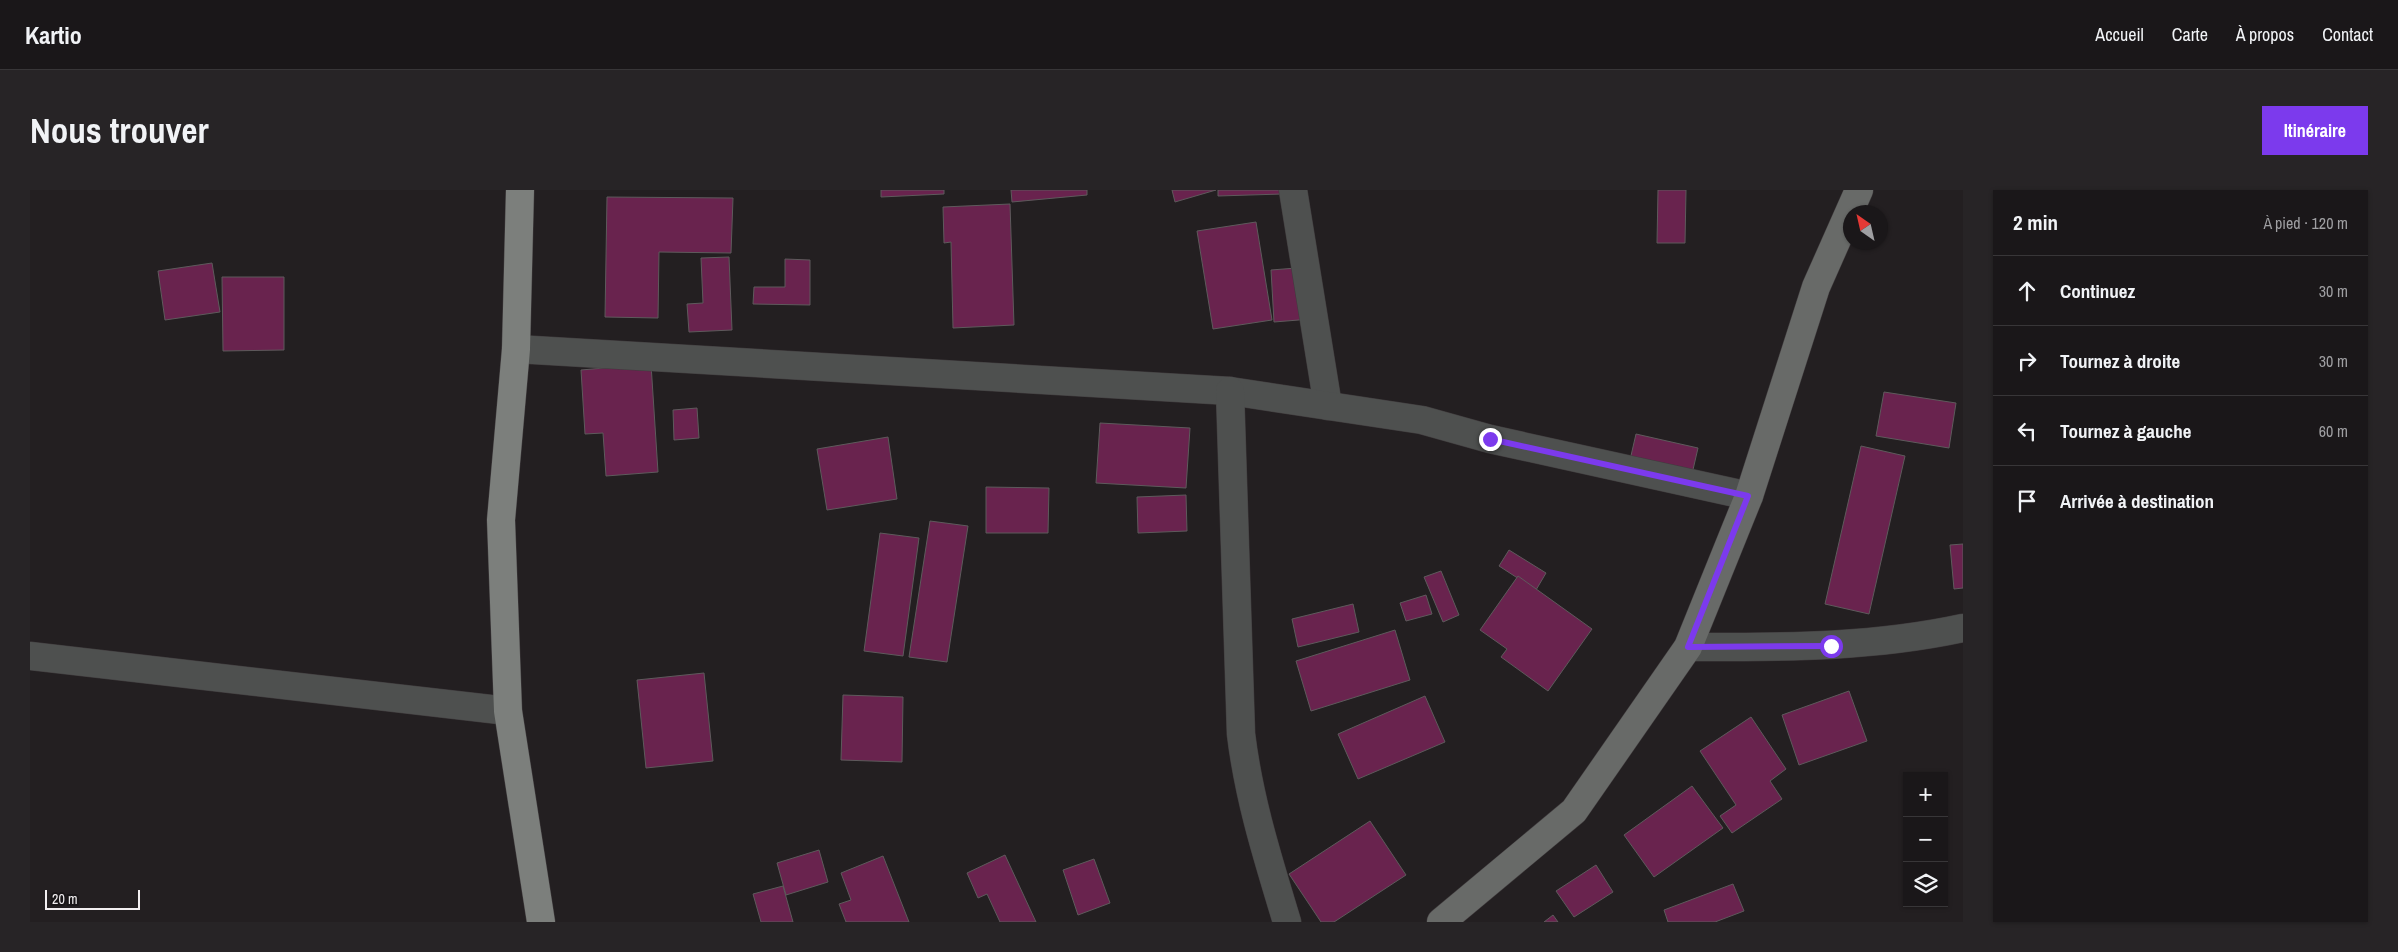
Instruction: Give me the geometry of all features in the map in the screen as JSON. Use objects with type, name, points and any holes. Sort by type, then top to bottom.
[{"type":"main road","points":[[520,190],[516,349],[501,520],[508,711],[541,922]]},
{"type":"street","points":[[1293,190],[1328,406]]},
{"type":"street","points":[[1441,922],[1574,811],[1688,647],[1748,496],[1816,287],[1859,190]]},
{"type":"street","points":[[516,349],[1230,391],[1422,420],[1490,439],[1748,496]]},
{"type":"street","points":[[1230,391],[1241,734],[1246,775],[1257,824],[1287,922]]},
{"type":"street","points":[[1688,647],[1831,646],[1927,636],[1963,628]]},
{"type":"street","points":[[30,656],[508,711]]},
{"type":"building","points":[[881,190],[944,190],[944,194],[881,197]]},
{"type":"building","points":[[1011,190],[1087,190],[1087,195],[1012,202]]},
{"type":"building","points":[[1172,190],[1216,190],[1175,202]]},
{"type":"building","points":[[1218,190],[1282,190],[1282,194],[1218,196]]},
{"type":"building","points":[[1658,190],[1686,190],[1685,243],[1657,243]]},
{"type":"building","points":[[607,197],[733,198],[731,253],[659,252],[658,318],[605,317]]},
{"type":"building","points":[[1010,204],[1014,325],[953,328],[951,242],[944,243],[943,207]]},
{"type":"building","points":[[1256,222],[1272,320],[1213,329],[1197,231]]},
{"type":"building","points":[[729,257],[732,330],[689,332],[687,304],[703,303],[701,258]]},
{"type":"building","points":[[785,259],[810,260],[810,305],[753,304],[754,287],[785,287]]},
{"type":"building","points":[[212,263],[220,312],[165,320],[158,271]]},
{"type":"building","points":[[1309,267],[1311,319],[1274,322],[1271,270]]},
{"type":"building","points":[[222,277],[284,277],[284,350],[223,351]]},
{"type":"building","points":[[651,364],[658,472],[606,476],[603,433],[585,434],[581,370]]},
{"type":"building","points":[[1884,392],[1956,403],[1949,448],[1876,436]]},
{"type":"building","points":[[697,408],[699,438],[674,440],[673,410]]},
{"type":"building","points":[[1100,423],[1190,428],[1186,488],[1096,483]]},
{"type":"building","points":[[1636,434],[1698,448],[1692,474],[1630,460]]},
{"type":"building","points":[[888,437],[897,499],[827,510],[817,449]]},
{"type":"building","points":[[1861,446],[1905,456],[1869,614],[1825,604]]},
{"type":"building","points":[[986,487],[1049,488],[1048,533],[986,533]]},
{"type":"building","points":[[1186,495],[1187,531],[1138,533],[1137,497]]},
{"type":"building","points":[[930,521],[968,526],[947,662],[909,657]]},
{"type":"building","points":[[880,533],[919,538],[903,656],[864,651]]},
{"type":"building","points":[[1963,544],[1963,588],[1954,589],[1950,545]]},
{"type":"building","points":[[1509,550],[1546,573],[1536,590],[1499,566]]},
{"type":"building","points":[[1441,571],[1459,615],[1443,622],[1424,577]]},
{"type":"building","points":[[1518,576],[1592,629],[1548,691],[1501,657],[1507,649],[1480,630]]},
{"type":"building","points":[[1426,595],[1432,614],[1406,621],[1400,603]]},
{"type":"building","points":[[1353,604],[1359,632],[1298,647],[1292,619]]},
{"type":"building","points":[[1395,630],[1410,680],[1311,711],[1296,661]]},
{"type":"building","points":[[704,673],[713,761],[646,768],[637,680]]},
{"type":"building","points":[[1849,691],[1867,741],[1799,765],[1782,715]]},
{"type":"building","points":[[843,695],[903,697],[902,762],[841,760]]},
{"type":"building","points":[[1425,696],[1445,742],[1358,779],[1338,734]]},
{"type":"building","points":[[1751,717],[1786,769],[1770,781],[1782,799],[1732,833],[1720,816],[1736,805],[1700,751]]},
{"type":"building","points":[[1692,786],[1723,828],[1654,877],[1624,835]]},
{"type":"building","points":[[1370,821],[1406,875],[1334,922],[1321,922],[1289,874]]},
{"type":"building","points":[[819,850],[828,882],[786,895],[777,863]]},
{"type":"building","points":[[1005,855],[1036,922],[1000,922],[987,894],[978,898],[967,873]]},
{"type":"building","points":[[883,856],[909,922],[846,922],[839,904],[851,900],[841,873]]},
{"type":"building","points":[[1094,859],[1110,903],[1078,915],[1063,870]]},
{"type":"building","points":[[1596,865],[1613,892],[1574,917],[1556,891]]},
{"type":"building","points":[[1733,884],[1744,911],[1715,922],[1668,922],[1664,910]]},
{"type":"building","points":[[783,886],[793,922],[761,922],[753,894]]},
{"type":"building","points":[[1553,915],[1558,922],[1544,922]]},
{"type":"route","points":[[1490,439],[1748,496],[1688,647],[1831,646]]}]
